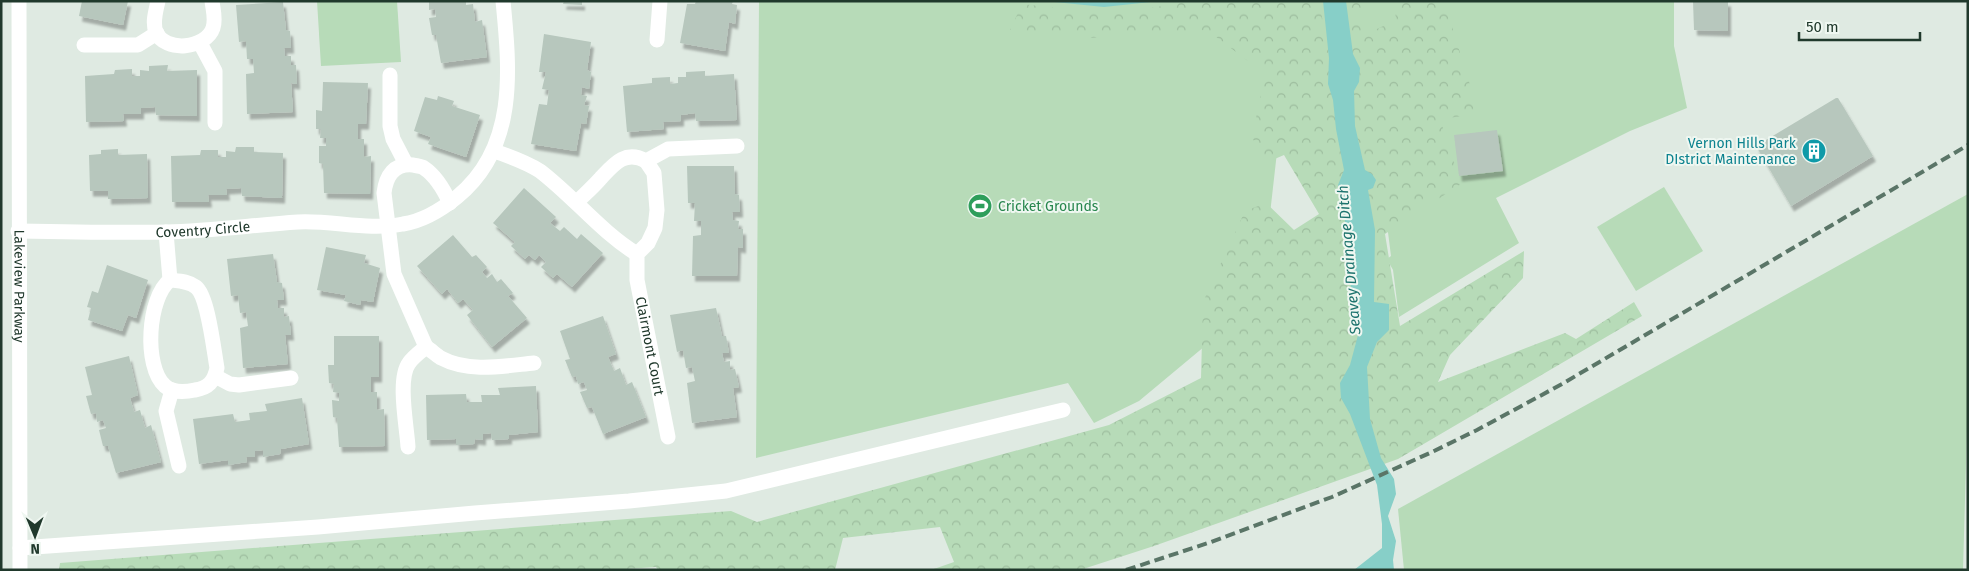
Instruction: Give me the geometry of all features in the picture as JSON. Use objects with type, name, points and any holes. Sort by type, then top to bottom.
[{"type":"street","name":"Lakeview Parkway","points":[[19,1],[20,570]]},
{"type":"street","points":[[158,1],[154,22],[157,33],[164,41],[170,44],[192,45],[208,38],[213,29],[212,1]]},
{"type":"street","name":"Coventry Circle","points":[[18,231],[166,232],[304,222],[351,226],[388,226],[420,220],[450,202],[468,188],[483,171],[494,151],[505,101],[507,72],[507,42],[503,1]]},
{"type":"street","points":[[656,40],[660,1]]},
{"type":"street","points":[[84,45],[138,45],[157,33]]},
{"type":"street","points":[[200,43],[215,70],[215,123]]},
{"type":"street","points":[[390,75],[390,126],[393,139],[406,164]]},
{"type":"street","points":[[646,161],[668,149],[737,146]]},
{"type":"street","points":[[494,151],[538,170],[577,202],[620,243],[637,254],[648,243],[655,228],[657,210],[654,173],[646,161],[640,158],[629,156],[619,159],[577,202]]},
{"type":"street","points":[[450,202],[444,189],[423,167],[406,164],[398,167],[386,180],[384,193],[394,274],[426,347],[441,358],[466,367],[534,363]]},
{"type":"street","points":[[166,232],[170,280]]},
{"type":"street","name":"Clairmont Court","points":[[637,254],[637,280],[668,437]]},
{"type":"street","points":[[170,280],[186,282],[197,287],[204,298],[218,368],[215,376],[208,386],[185,392],[172,390],[165,386],[156,374],[150,339],[152,321],[162,285],[170,280]]},
{"type":"street","points":[[408,447],[403,383],[405,371],[408,363],[426,347]]},
{"type":"street","points":[[215,376],[230,384],[239,385],[291,378]]},
{"type":"street","points":[[172,390],[166,411],[179,466]]},
{"type":"street","points":[[20,548],[318,527],[726,491],[1063,410]]},
{"type":"green space","points":[[317,1],[397,1],[401,62],[321,66]]},
{"type":"green space","points":[[759,1],[1674,1],[1674,46],[1687,108],[1630,131],[1496,198],[1519,243],[1399,317],[1393,270],[1387,259],[1391,256],[1370,90],[1284,90],[1270,214],[1211,341],[1139,401],[1094,423],[1068,383],[756,458]]},
{"type":"green space","points":[[1190,1],[1319,1],[1327,44],[1351,42],[1347,1],[1360,1],[1364,35],[1396,20],[1394,1],[1444,1],[1479,114],[1440,119],[1461,184],[1385,234],[1400,326],[1524,251],[1523,278],[1450,355],[1438,382],[1565,333],[1576,339],[1634,302],[1642,316],[1398,459],[1154,546],[1080,570],[931,570],[954,562],[940,527],[843,538],[835,570],[658,570],[656,567],[611,570],[59,570],[60,563],[731,511],[757,522],[1109,425],[1201,378],[1203,302],[1245,211],[1266,203],[1294,230],[1319,214],[1284,155],[1265,163],[1252,137],[1265,74],[1207,30],[1088,38],[1010,30],[1022,4],[1112,15]]},
{"type":"green space","points":[[1664,187],[1703,251],[1636,291],[1597,227]]},
{"type":"green space","points":[[1968,194],[1968,393],[1963,570],[1404,570],[1398,509]]},
{"type":"water","points":[[1045,1],[1160,1],[1104,7]]},
{"type":"water","points":[[1323,1],[1346,1],[1353,54],[1360,68],[1359,82],[1354,91],[1355,126],[1365,170],[1372,174],[1376,180],[1373,188],[1368,190],[1375,230],[1374,302],[1389,304],[1389,330],[1377,342],[1367,367],[1370,419],[1381,458],[1394,479],[1396,494],[1388,516],[1396,541],[1393,560],[1394,570],[1354,570],[1382,548],[1382,524],[1377,485],[1350,414],[1341,398],[1340,383],[1350,365],[1361,324],[1351,289],[1348,244],[1342,199],[1338,185],[1344,170],[1336,129],[1333,100],[1328,84],[1329,58]]},
{"type":"building","points":[[82,1],[128,1],[123,25],[79,16]]},
{"type":"building","points":[[429,1],[466,1],[466,5],[473,4],[475,22],[482,20],[487,57],[441,63],[436,35],[432,35],[429,18],[436,17],[435,9],[429,10]]},
{"type":"building","points":[[564,1],[582,1],[582,5],[563,4]]},
{"type":"building","points":[[696,1],[733,1],[732,4],[737,5],[735,24],[729,22],[725,51],[680,43],[687,4],[695,4]]},
{"type":"building","points":[[1693,1],[1728,1],[1728,31],[1694,30]]},
{"type":"building","points":[[283,2],[286,30],[290,31],[291,48],[284,48],[285,56],[291,56],[291,65],[296,65],[297,84],[291,83],[293,112],[247,114],[246,74],[254,73],[253,59],[247,59],[246,41],[239,42],[236,5]]},
{"type":"building","points":[[544,34],[591,42],[587,70],[591,72],[589,89],[582,87],[581,95],[587,96],[584,105],[589,106],[586,124],[581,123],[576,151],[531,144],[539,104],[547,105],[549,90],[542,89],[546,72],[539,72]]},
{"type":"building","points":[[168,65],[167,71],[197,70],[197,116],[156,115],[155,107],[141,108],[141,114],[123,114],[124,121],[86,122],[85,76],[114,74],[115,70],[132,69],[132,76],[140,76],[140,70],[149,71],[149,66]]},
{"type":"building","points":[[705,71],[705,76],[734,74],[737,120],[696,121],[695,113],[681,115],[681,121],[663,122],[664,129],[627,132],[623,86],[652,83],[652,78],[670,77],[670,84],[678,83],[678,77],[686,77],[686,72]]},
{"type":"building","points":[[323,82],[368,83],[366,124],[358,124],[358,139],[364,139],[364,157],[371,156],[370,194],[324,193],[323,164],[319,163],[319,146],[326,146],[326,138],[320,138],[321,129],[316,129],[316,110],[322,111]]},
{"type":"building","points":[[438,96],[454,101],[452,106],[480,115],[466,157],[428,144],[431,137],[414,131],[425,97],[437,100]]},
{"type":"building","name":"Vernon Hills Park DIstrict Maintenance","points":[[1838,98],[1873,156],[1791,206],[1756,146]]},
{"type":"building","points":[[1497,130],[1503,171],[1459,176],[1454,135]]},
{"type":"building","points":[[236,147],[254,147],[254,152],[283,153],[282,198],[242,196],[241,188],[226,189],[227,195],[208,195],[209,202],[172,202],[171,156],[200,155],[201,150],[218,150],[218,157],[226,157],[226,151],[235,152]]},
{"type":"building","points":[[118,149],[118,155],[147,154],[148,198],[108,199],[108,191],[90,191],[89,155],[101,154],[101,150]]},
{"type":"building","points":[[687,166],[734,166],[735,194],[739,195],[740,212],[732,212],[733,220],[739,221],[738,229],[743,229],[743,248],[738,247],[737,276],[692,276],[693,236],[701,235],[701,221],[694,221],[695,203],[688,203]]},
{"type":"building","points":[[524,188],[556,217],[550,223],[560,231],[564,227],[577,239],[581,234],[603,253],[572,287],[557,274],[553,278],[541,267],[546,262],[539,255],[535,260],[529,255],[525,259],[511,246],[515,242],[493,223]]},
{"type":"building","points":[[453,235],[472,257],[476,255],[487,267],[482,272],[487,278],[492,274],[497,282],[501,279],[513,293],[508,296],[527,318],[492,347],[467,315],[473,310],[463,299],[458,303],[447,289],[442,294],[417,266]]},
{"type":"building","points":[[326,247],[366,255],[364,263],[380,268],[373,302],[361,300],[360,305],[344,301],[346,295],[317,290]]},
{"type":"building","points":[[273,254],[277,282],[282,283],[284,300],[277,300],[278,308],[284,308],[284,317],[289,316],[291,335],[285,335],[288,364],[243,368],[240,328],[248,326],[246,312],[240,313],[238,295],[231,296],[227,259]]},
{"type":"building","points":[[107,265],[148,280],[136,318],[128,315],[122,331],[88,320],[91,308],[87,307],[92,291],[98,293]]},
{"type":"building","points":[[716,308],[722,336],[726,336],[729,353],[722,353],[724,362],[730,361],[730,370],[735,369],[739,387],[733,388],[737,417],[692,423],[687,383],[695,381],[692,367],[686,368],[683,350],[677,352],[670,315]]},
{"type":"building","points":[[603,316],[616,354],[608,357],[614,371],[620,368],[626,385],[632,382],[646,417],[603,434],[592,407],[587,408],[580,392],[587,390],[584,382],[578,384],[576,376],[572,377],[565,360],[570,359],[560,331]]},
{"type":"building","points":[[334,336],[379,336],[379,377],[371,377],[371,392],[377,392],[377,410],[384,409],[385,446],[339,447],[337,418],[333,417],[332,400],[339,401],[339,393],[333,392],[334,384],[329,383],[328,365],[334,365]]},
{"type":"building","points":[[129,356],[138,395],[130,398],[134,412],[140,410],[145,428],[151,425],[161,462],[116,473],[108,446],[103,446],[99,430],[106,428],[103,420],[97,422],[96,413],[91,414],[86,396],[92,395],[85,367]]},
{"type":"building","points":[[536,386],[538,432],[509,435],[509,439],[492,440],[491,433],[483,434],[483,440],[475,439],[474,444],[456,445],[456,439],[427,440],[426,395],[466,394],[467,402],[482,402],[481,395],[500,395],[498,388]]},
{"type":"building","points":[[302,398],[309,444],[281,449],[280,454],[263,457],[263,450],[255,451],[255,457],[246,457],[247,462],[228,465],[228,460],[199,464],[193,419],[233,414],[235,422],[250,420],[249,413],[267,411],[265,404]]},
{"type":"railway","points":[[1126,570],[1211,542],[1332,497],[1477,430],[1562,384],[1968,145]]},
{"type":"place","name":"Vernon Hills Park DIstrict Maintenance","points":[[1814,151]]},
{"type":"place","name":"Cricket Grounds","points":[[980,206]]},
{"type":"water label","name":"Seavey Drainage Ditch","points":[[1349,260]]}]
